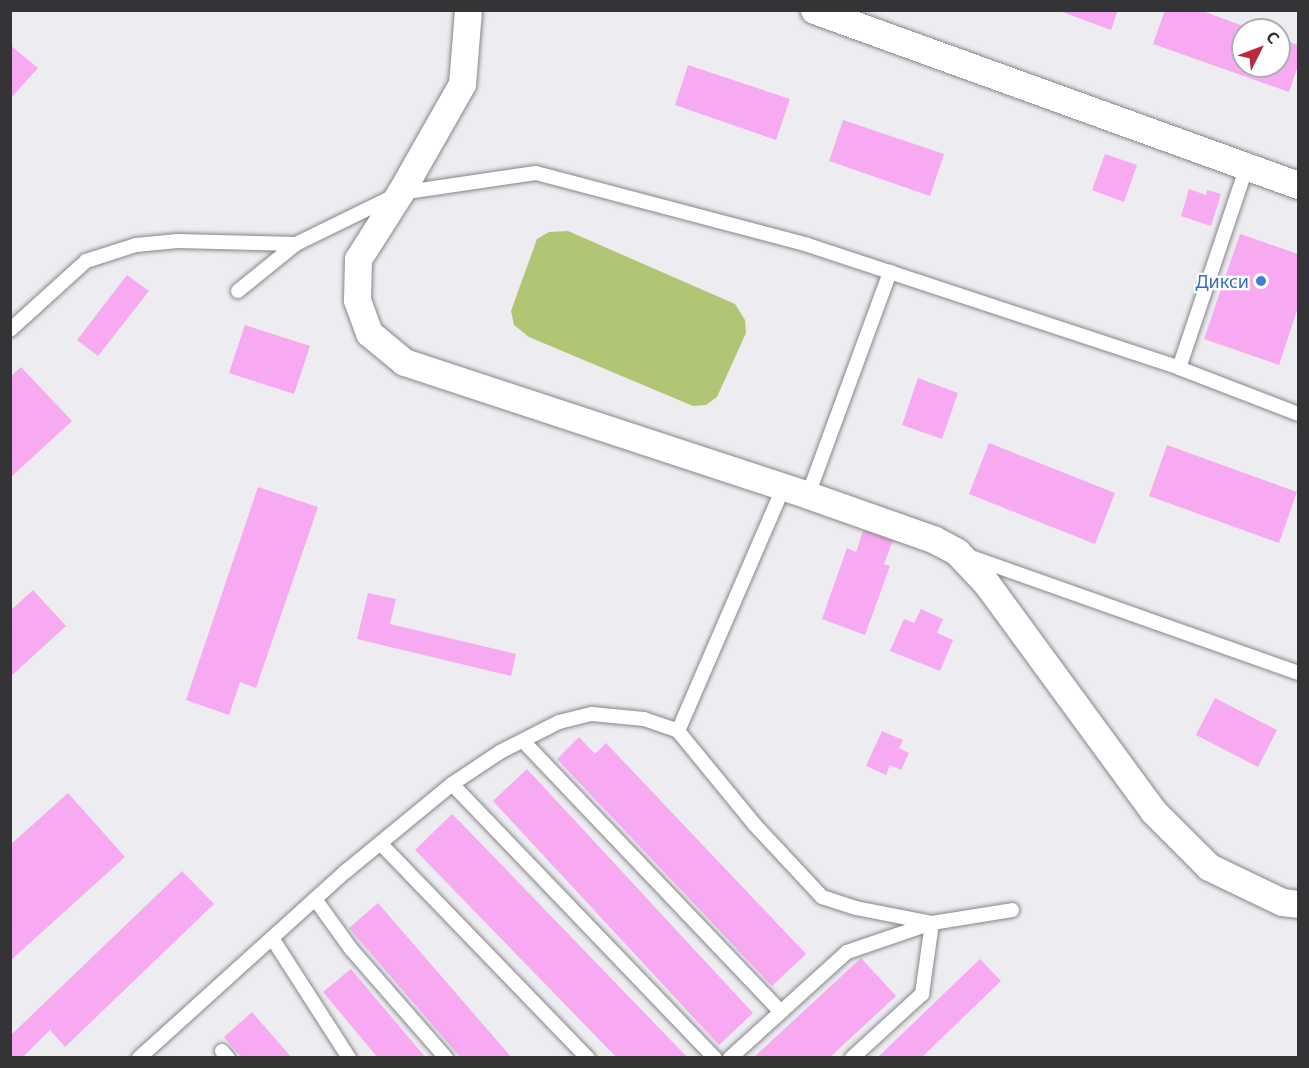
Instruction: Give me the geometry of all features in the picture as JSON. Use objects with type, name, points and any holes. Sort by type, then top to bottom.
[{"type":"street","points":[[468,10],[462,84],[400,193],[358,259],[357,300],[369,333],[404,362],[933,539],[957,552],[987,584],[1153,812],[1209,867],[1282,902],[1299,904]]},
{"type":"street","points":[[814,10],[1299,185]]},
{"type":"lane","points":[[1179,368],[1247,166]]},
{"type":"lane","points":[[238,291],[296,244],[400,193],[536,173],[808,245],[1179,368],[1299,414]]},
{"type":"lane","points":[[10,330],[86,261],[136,245],[178,241],[296,244]]},
{"type":"lane","points":[[678,731],[796,492],[890,272]]},
{"type":"lane","points":[[957,552],[1299,673]]},
{"type":"lane","points":[[139,1058],[315,899],[452,784],[559,722],[592,714],[644,719],[678,731],[754,824],[822,897],[856,908],[932,923]]},
{"type":"lane","points":[[523,741],[781,1012]]},
{"type":"lane","points":[[452,784],[715,1058]]},
{"type":"lane","points":[[381,844],[588,1058]]},
{"type":"lane","points":[[315,899],[351,949],[446,1058]]},
{"type":"lane","points":[[730,1058],[847,952],[932,923],[1012,910]]},
{"type":"lane","points":[[852,1058],[922,994],[932,923]]},
{"type":"lane","points":[[272,938],[349,1058]]},
{"type":"green space","points":[[568,231],[735,304],[745,320],[746,333],[717,397],[706,405],[693,406],[529,337],[514,325],[511,311],[537,239],[549,232]]},
{"type":"building","points":[[1057,10],[1118,10],[1111,30]]},
{"type":"building","points":[[1165,10],[1200,10],[1231,21],[1231,72],[1153,44]]},
{"type":"building","points":[[1291,42],[1298,45],[1298,66],[1289,92],[1249,78],[1291,78]]},
{"type":"building","points":[[10,45],[38,68],[10,99]]},
{"type":"building","points":[[688,65],[790,99],[776,140],[675,105]]},
{"type":"building","points":[[843,120],[944,154],[930,196],[829,161]]},
{"type":"building","points":[[1105,154],[1137,165],[1124,202],[1092,190]]},
{"type":"building","points":[[1189,189],[1206,195],[1207,190],[1221,194],[1211,226],[1181,216]]},
{"type":"building","name":"Дикси","points":[[1240,234],[1298,254],[1298,307],[1279,365],[1204,339]]},
{"type":"building","points":[[127,275],[149,291],[98,356],[77,340]]},
{"type":"building","points":[[245,325],[310,346],[294,394],[229,373]]},
{"type":"building","points":[[21,367],[72,421],[10,478],[10,377]]},
{"type":"building","points":[[918,378],[958,393],[942,439],[902,425]]},
{"type":"building","points":[[989,443],[1115,493],[1095,544],[969,494]]},
{"type":"building","points":[[1167,445],[1297,492],[1279,543],[1149,496]]},
{"type":"building","points":[[258,487],[318,507],[256,688],[240,682],[229,715],[186,700]]},
{"type":"building","points":[[864,528],[894,538],[884,564],[890,566],[865,635],[822,619],[847,548],[856,552]]},
{"type":"building","points":[[33,590],[66,626],[10,677],[10,611]]},
{"type":"building","points":[[368,593],[396,599],[390,624],[516,654],[511,676],[357,639]]},
{"type":"building","points":[[921,609],[943,619],[937,633],[953,640],[940,671],[890,651],[904,619],[914,623]]},
{"type":"building","points":[[1215,698],[1277,730],[1258,767],[1196,735]]},
{"type":"building","points":[[882,731],[903,740],[899,748],[909,753],[901,770],[890,765],[886,775],[866,766]]},
{"type":"building","points":[[579,737],[595,754],[606,743],[806,954],[772,986],[557,759]]},
{"type":"building","points":[[527,769],[753,1013],[719,1045],[493,801]]},
{"type":"building","points":[[68,793],[125,857],[10,961],[10,845]]},
{"type":"building","points":[[452,814],[688,1058],[617,1058],[415,850]]},
{"type":"building","points":[[182,871],[214,904],[65,1047],[50,1030],[22,1058],[10,1058],[10,1036]]},
{"type":"building","points":[[378,903],[512,1058],[461,1058],[349,928]]},
{"type":"building","points":[[861,958],[896,996],[829,1058],[753,1058]]},
{"type":"building","points":[[980,959],[1001,981],[921,1058],[877,1058]]},
{"type":"building","points":[[351,969],[426,1058],[378,1058],[323,992]]},
{"type":"building","points":[[252,1012],[292,1058],[242,1058],[224,1037]]},
{"type":"place","name":"Дикси","points":[[1261,281]]}]
